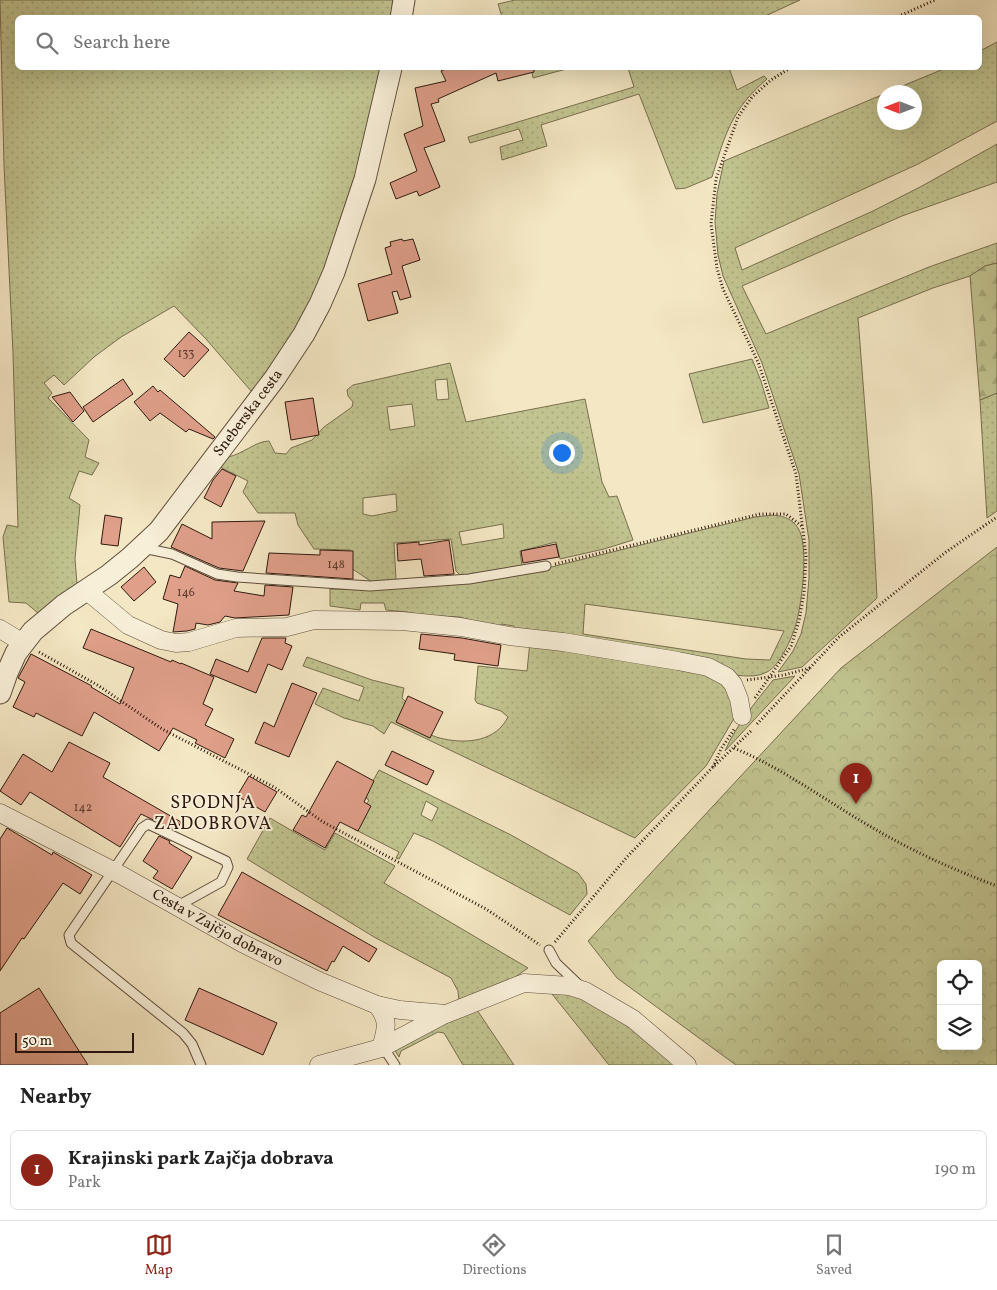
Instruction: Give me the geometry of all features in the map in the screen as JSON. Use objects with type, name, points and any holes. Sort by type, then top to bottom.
[{"type":"street","points":[[402,15],[404,0]]},
{"type":"street","name":"Sneberska cesta","points":[[0,693],[7,673],[23,643],[47,619],[109,575],[142,548],[174,512],[275,378],[315,315],[334,272],[365,180],[391,70]]},
{"type":"street","points":[[86,590],[128,625],[161,640],[176,643],[189,642],[236,628],[287,627],[314,620],[402,621],[461,627],[678,661],[708,667],[727,677],[733,684],[742,716]]},
{"type":"street","points":[[0,629],[23,643]]},
{"type":"street","name":"Cesta v Zajčjo dobravo","points":[[0,813],[113,871],[242,943],[319,981],[377,1005],[400,1010],[446,1014]]},
{"type":"street","name":"Cesta v Zajčjo dobravo","points":[[319,1065],[382,1047],[446,1014],[524,982],[560,985],[585,991],[633,1019],[687,1065]]},
{"type":"street","points":[[377,1005],[384,1014],[386,1022],[382,1047]]},
{"type":"lane","points":[[142,548],[172,554],[217,574],[370,586],[469,579],[546,566]]},
{"type":"lane","points":[[176,907],[221,882],[228,867],[226,861],[148,824],[142,828],[69,935],[71,943],[183,1033],[192,1044],[201,1065]]},
{"type":"lane","points":[[549,950],[556,963],[585,991]]},
{"type":"lane","points":[[382,1047],[395,1065]]},
{"type":"path","points":[[902,15],[935,0]]},
{"type":"path","points":[[713,767],[720,749],[791,646],[799,621],[804,593],[806,565],[796,474],[758,362],[723,289],[717,268],[711,224],[716,180],[738,117],[758,92],[771,80],[787,70]]},
{"type":"path","points":[[546,566],[760,514],[786,514],[803,527]]},
{"type":"path","points":[[23,643],[99,686],[162,729],[274,787],[323,822],[486,909],[549,950],[627,857],[713,767],[734,748],[838,637],[946,552],[997,517]]},
{"type":"path","points":[[770,677],[810,668]]},
{"type":"path","points":[[734,748],[776,767],[872,828],[920,854],[997,886]]},
{"type":"green space","points":[[0,0],[397,0],[394,15],[15,15],[15,70],[382,70],[358,176],[332,249],[305,314],[256,389],[251,391],[206,339],[174,306],[121,337],[94,357],[64,385],[54,375],[44,383],[52,393],[48,398],[89,440],[85,457],[99,463],[92,475],[79,471],[69,498],[80,505],[75,559],[77,584],[38,613],[26,603],[9,602],[3,537],[7,525],[18,527],[13,353],[4,165]]},
{"type":"green space","points":[[515,0],[800,0],[767,15],[501,15],[498,4]]},
{"type":"green space","points":[[997,42],[997,121],[918,164],[735,248],[742,270],[873,211],[997,144],[997,182],[902,216],[742,286],[766,334],[929,267],[997,243],[997,263],[985,266],[970,276],[933,288],[858,318],[872,499],[877,598],[802,667],[778,672],[793,651],[801,634],[806,613],[809,578],[809,540],[799,474],[762,363],[723,276],[718,255],[715,222],[717,194],[724,161],[877,97],[877,130],[922,130],[922,85],[905,85],[941,70],[982,70],[982,50]]},
{"type":"green space","points":[[531,70],[563,70],[533,78]]},
{"type":"green space","points":[[629,70],[730,70],[737,90],[764,76],[767,79],[745,101],[731,123],[712,177],[686,188],[676,189],[639,94],[541,125],[547,146],[502,160],[500,147],[523,140],[519,129],[470,143],[468,137],[634,87]]},
{"type":"green space","points":[[997,263],[997,393],[980,400],[970,276],[985,266]]},
{"type":"green space","points":[[752,359],[769,408],[703,423],[689,374]]},
{"type":"green space","points":[[450,363],[466,422],[585,399],[602,482],[609,497],[617,496],[633,540],[560,559],[556,542],[520,551],[522,566],[462,577],[456,571],[451,539],[394,543],[396,580],[372,582],[351,568],[350,550],[314,549],[298,525],[295,513],[258,513],[243,492],[248,481],[220,467],[228,457],[264,442],[269,441],[275,453],[286,454],[291,448],[312,440],[324,427],[352,407],[353,402],[348,396],[347,390],[353,385]],"holes":[[[447,379],[449,399],[437,400],[435,380]],[[412,404],[415,426],[390,430],[387,407]],[[396,494],[397,511],[372,516],[363,514],[363,498]],[[503,524],[504,538],[462,545],[459,532]]]},
{"type":"green space","points":[[997,393],[997,511],[987,518],[980,400]]},
{"type":"green space","points":[[773,515],[792,522],[800,532],[804,551],[801,600],[793,633],[786,649],[772,669],[758,675],[743,676],[729,674],[515,632],[514,626],[501,624],[501,630],[460,617],[420,615],[386,610],[384,603],[361,603],[360,610],[330,606],[330,589],[372,590],[527,573],[755,517]],"holes":[[[585,604],[784,631],[770,660],[746,659],[583,634]]]},
{"type":"green space","points":[[997,547],[997,1065],[736,1065],[617,978],[588,941],[841,668]]},
{"type":"green space","points":[[530,642],[677,664],[723,681],[736,715],[706,766],[635,838],[391,722],[384,734],[373,726],[344,718],[315,704],[323,688],[359,701],[364,687],[303,666],[307,657],[372,680],[404,688],[402,698],[430,734],[453,740],[472,741],[489,736],[503,725],[508,717],[501,711],[477,703],[475,700],[478,666],[527,671]]},
{"type":"green space","points":[[795,676],[725,751],[753,705],[773,680]]},
{"type":"green space","points":[[379,770],[511,835],[578,873],[586,884],[587,894],[570,915],[433,841],[414,833],[399,859],[396,858],[399,852],[354,829],[369,800],[364,797]],"holes":[[[426,801],[438,808],[432,821],[421,815]]]},
{"type":"green space","points":[[270,818],[325,850],[335,833],[395,866],[384,883],[528,968],[511,980],[459,1001],[458,991],[451,978],[374,937],[247,859]]},
{"type":"green space","points":[[553,989],[608,1008],[679,1065],[609,1065],[552,994]]},
{"type":"green space","points":[[475,1007],[514,1065],[463,1065],[444,1033],[438,1032],[401,1051],[399,1057],[394,1049]]},
{"type":"building","points":[[534,70],[534,72],[498,81],[496,73],[438,99],[439,102],[431,104],[445,141],[424,148],[440,187],[419,196],[417,191],[396,199],[390,183],[417,171],[404,134],[423,126],[415,88],[446,81],[441,71]]},
{"type":"building","points":[[402,239],[403,241],[413,239],[420,260],[402,266],[411,297],[400,300],[397,291],[392,292],[398,313],[368,321],[358,284],[392,274],[385,248],[391,246],[390,242]]},
{"type":"building","points":[[189,332],[209,350],[184,377],[164,359]]},
{"type":"building","points":[[123,379],[133,394],[93,422],[83,407]]},
{"type":"building","points":[[153,386],[215,437],[213,439],[189,429],[186,432],[160,413],[150,421],[134,402]]},
{"type":"building","points":[[70,392],[84,411],[73,422],[52,397]]},
{"type":"building","points":[[313,398],[319,435],[291,440],[285,402]]},
{"type":"building","points":[[222,469],[236,476],[221,507],[204,498],[213,480]]},
{"type":"building","points":[[105,515],[122,518],[118,546],[101,544]]},
{"type":"building","points":[[265,521],[243,571],[219,568],[171,547],[182,524],[212,539],[212,522]]},
{"type":"building","points":[[449,540],[454,574],[424,576],[421,559],[398,561],[397,544],[419,542],[419,545]]},
{"type":"building","points":[[556,544],[559,557],[523,563],[521,551]]},
{"type":"building","points":[[320,550],[353,551],[353,579],[266,573],[269,553],[320,555]]},
{"type":"building","points":[[185,566],[215,580],[238,583],[234,591],[264,596],[265,585],[293,587],[289,615],[235,618],[225,616],[220,622],[208,625],[196,623],[195,629],[173,632],[178,604],[163,599],[170,575],[180,578]]},
{"type":"building","points":[[144,567],[156,582],[134,601],[121,587]]},
{"type":"building","points":[[91,629],[171,662],[172,660],[181,663],[214,677],[203,704],[213,709],[205,725],[234,739],[225,758],[195,743],[197,740],[173,728],[159,751],[94,712],[82,736],[36,713],[34,717],[13,707],[25,682],[18,678],[31,654],[92,686],[120,704],[134,668],[83,648]]},
{"type":"building","points":[[421,634],[462,638],[501,645],[498,666],[454,660],[455,654],[419,649]]},
{"type":"building","points":[[262,638],[286,638],[285,643],[292,646],[282,670],[268,664],[256,693],[210,674],[216,659],[248,672]]},
{"type":"building","points":[[292,683],[317,693],[289,757],[255,743],[264,722],[274,727]]},
{"type":"building","points":[[408,696],[443,712],[430,738],[396,722]]},
{"type":"building","points":[[69,742],[110,763],[103,777],[181,822],[176,831],[141,814],[120,847],[30,792],[21,805],[0,791],[23,754],[52,772]]},
{"type":"building","points":[[392,751],[434,771],[427,785],[385,765]]},
{"type":"building","points":[[337,761],[374,781],[364,802],[371,806],[358,831],[340,822],[325,848],[293,830],[302,815],[306,817]]},
{"type":"building","points":[[249,776],[277,792],[265,812],[237,796]]},
{"type":"building","points":[[7,828],[52,855],[53,852],[92,875],[80,894],[63,883],[0,971],[0,839]]},
{"type":"building","points":[[159,836],[170,841],[169,843],[192,857],[172,889],[153,878],[158,871],[143,861]]},
{"type":"building","points":[[242,872],[377,949],[369,962],[343,946],[327,971],[218,915]]},
{"type":"building","points":[[39,988],[88,1065],[0,1065],[0,1013]]},
{"type":"building","points":[[199,988],[277,1023],[263,1055],[185,1020]]},
{"type":"place","name":"Krajinski park Zajčja dobrava","points":[[856,804]]},
{"type":"district","name":"SPODNJA ZADOBROVA","points":[[213,813]]}]
